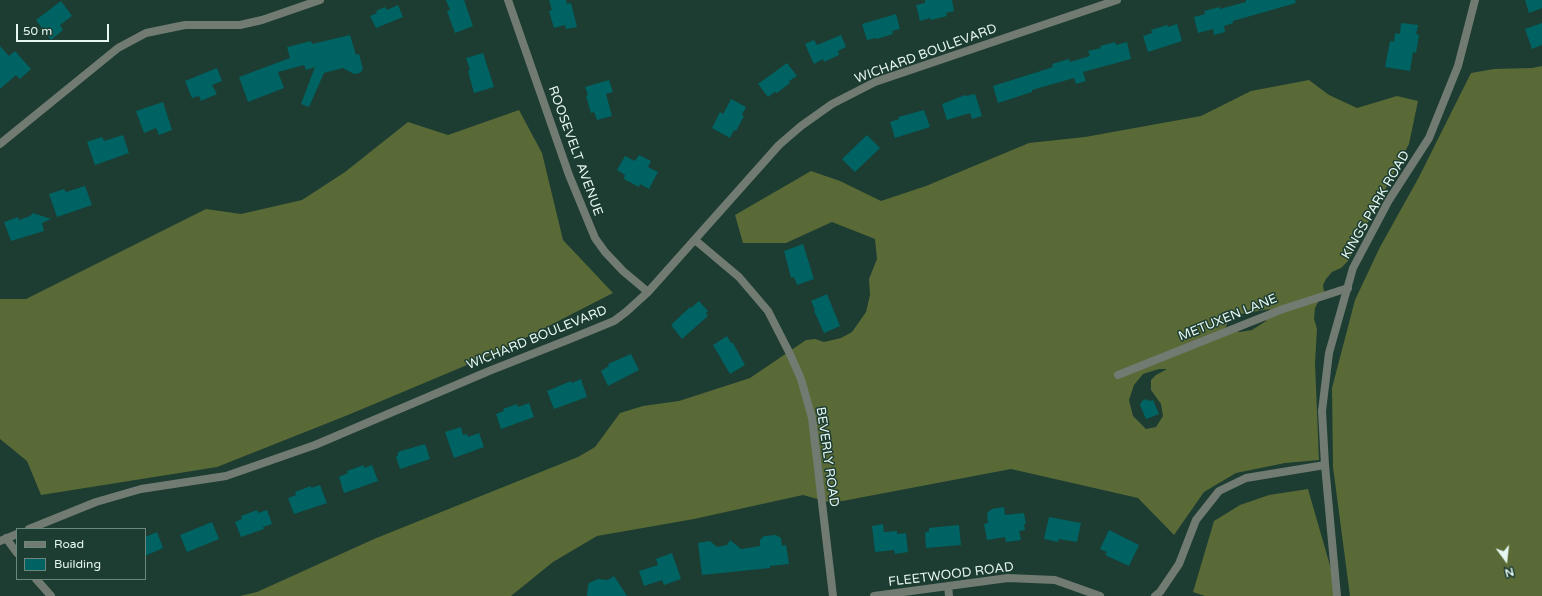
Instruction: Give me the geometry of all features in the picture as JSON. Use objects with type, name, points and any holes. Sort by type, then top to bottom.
[{"type":"street","points":[[0,144],[118,48],[146,33],[185,25],[240,25],[262,20],[320,0]]},
{"type":"street","name":"ROOSEVELT AVENUE","points":[[508,0],[569,175],[595,238],[605,252],[623,271],[648,292]]},
{"type":"street","name":"WICHARD BOULEVARD","points":[[31,528],[96,502],[141,489],[226,476],[315,445],[489,371],[570,340],[614,321],[648,292],[779,145],[801,126],[832,104],[875,82],[1117,0]]},
{"type":"street","name":"KINGS PARK ROAD","points":[[1337,596],[1325,466],[1322,411],[1329,353],[1353,268],[1389,200],[1429,138],[1458,66],[1475,0]]},
{"type":"street","name":"BEVERLY ROAD","points":[[695,240],[739,277],[768,311],[801,379],[812,418],[833,596]]},
{"type":"street","name":"METUXEN LANE","points":[[1118,375],[1283,309],[1348,288]]},
{"type":"street","points":[[1155,596],[1160,592],[1179,564],[1196,520],[1219,491],[1246,478],[1325,466]]},
{"type":"street","points":[[16,534],[3,540],[16,552]]},
{"type":"street","name":"FLEETWOOD ROAD","points":[[874,596],[1008,578],[1055,580],[1100,596]]},
{"type":"street","points":[[37,580],[51,596]]},
{"type":"street","points":[[948,586],[949,596]]},
{"type":"green space","points":[[1542,66],[1542,596],[1350,596],[1333,467],[1332,388],[1355,300],[1380,247],[1419,177],[1471,73],[1494,69],[1532,68]]},
{"type":"green space","points":[[1309,80],[1329,95],[1357,108],[1397,96],[1418,101],[1409,144],[1348,261],[1341,268],[1332,272],[1326,279],[1323,285],[1324,291],[1315,308],[1314,319],[1317,329],[1315,363],[1319,460],[1285,463],[1236,473],[1204,492],[1174,535],[1138,498],[1011,469],[832,503],[803,495],[694,519],[597,536],[553,562],[511,596],[240,596],[257,592],[374,539],[578,457],[595,447],[620,413],[643,406],[679,401],[750,378],[806,340],[815,339],[824,342],[841,338],[852,332],[866,312],[870,295],[869,279],[877,259],[875,239],[832,222],[786,243],[743,243],[735,215],[811,171],[840,181],[881,201],[926,186],[1029,143],[1085,137],[1201,116],[1251,91]],"holes":[[[1270,309],[1266,321],[1252,330],[1240,332],[1225,329],[1230,318],[1241,314]],[[1159,369],[1167,369],[1156,375],[1151,380],[1151,390],[1161,404],[1163,416],[1156,427],[1146,429],[1133,416],[1129,400],[1134,385],[1143,374]]]},
{"type":"green space","points":[[519,110],[542,153],[563,240],[613,293],[498,352],[348,415],[217,467],[41,495],[27,461],[0,439],[0,299],[26,299],[206,209],[241,214],[302,200],[345,172],[408,122],[448,135]]},
{"type":"green space","points":[[1308,489],[1335,583],[1337,596],[1205,596],[1193,592],[1214,521],[1240,505],[1269,495]]},
{"type":"building","points":[[446,0],[464,0],[473,26],[455,33],[447,11],[450,10]]},
{"type":"building","points":[[549,0],[566,0],[567,4],[571,3],[577,27],[566,29],[565,25],[554,28],[549,11],[552,10]]},
{"type":"building","points":[[925,0],[952,0],[954,11],[946,13],[947,16],[920,21],[916,5],[925,3]]},
{"type":"building","points":[[1246,0],[1295,0],[1296,3],[1233,21],[1233,23],[1224,26],[1225,32],[1214,35],[1213,29],[1198,33],[1194,17],[1205,14],[1204,11],[1220,7],[1220,9],[1246,2]]},
{"type":"building","points":[[1525,0],[1542,0],[1542,8],[1529,13]]},
{"type":"building","points":[[61,1],[72,16],[60,25],[63,30],[51,40],[36,20]]},
{"type":"building","points":[[398,5],[403,17],[376,28],[370,16],[377,13],[376,11],[385,7],[387,10]]},
{"type":"building","points":[[896,14],[900,29],[892,31],[893,34],[877,39],[867,40],[862,24]]},
{"type":"building","points":[[1401,23],[1418,25],[1416,34],[1419,35],[1416,53],[1413,52],[1410,71],[1385,67],[1390,41],[1394,42],[1395,33],[1400,34]]},
{"type":"building","points":[[1542,23],[1542,45],[1532,49],[1525,29]]},
{"type":"building","points":[[1177,24],[1182,41],[1148,52],[1143,36],[1152,33],[1151,30],[1167,25],[1168,27]]},
{"type":"building","points":[[350,35],[356,55],[359,54],[363,69],[360,73],[354,74],[343,68],[324,73],[309,107],[301,104],[315,67],[306,70],[304,65],[278,72],[284,88],[248,102],[239,77],[290,58],[287,47],[311,41],[312,44]]},
{"type":"building","points":[[841,35],[846,47],[838,51],[839,55],[824,62],[823,59],[814,64],[805,44],[814,40],[817,45]]},
{"type":"building","points":[[1115,42],[1116,45],[1127,42],[1131,59],[1083,72],[1086,81],[1076,84],[1074,78],[1032,90],[1032,92],[998,103],[993,86],[1053,67],[1052,64],[1069,59],[1070,62],[1090,56],[1088,51],[1101,48],[1100,46]]},
{"type":"building","points":[[0,46],[9,56],[15,51],[31,69],[20,79],[16,75],[0,89]]},
{"type":"building","points":[[483,53],[494,87],[474,93],[468,71],[470,70],[466,58]]},
{"type":"building","points":[[787,63],[797,76],[789,81],[790,83],[777,93],[775,92],[768,97],[758,84]]},
{"type":"building","points":[[217,68],[222,81],[212,85],[217,94],[201,101],[199,96],[192,98],[185,81]]},
{"type":"building","points":[[609,80],[613,92],[606,94],[612,116],[597,120],[594,112],[591,113],[585,87]]},
{"type":"building","points":[[975,94],[982,116],[972,119],[970,113],[947,120],[942,104],[965,95]]},
{"type":"building","points":[[731,99],[746,107],[742,115],[744,116],[736,131],[734,130],[730,138],[712,128],[720,112],[723,114]]},
{"type":"building","points":[[163,102],[172,130],[159,135],[156,128],[144,133],[136,111]]},
{"type":"building","points":[[924,110],[930,127],[895,138],[890,122],[899,119],[898,117]]},
{"type":"building","points":[[123,135],[129,153],[95,165],[87,142],[102,137],[104,141]]},
{"type":"building","points":[[867,135],[880,148],[855,172],[842,159]]},
{"type":"building","points":[[639,155],[651,161],[648,167],[658,172],[649,189],[640,184],[639,187],[624,179],[625,175],[617,170],[625,156],[635,161]]},
{"type":"building","points":[[85,186],[92,205],[57,217],[49,194],[64,189],[66,192]]},
{"type":"building","points":[[33,213],[51,219],[42,223],[44,231],[11,241],[4,222],[18,217],[19,220],[30,216]]},
{"type":"building","points":[[803,244],[814,279],[797,285],[794,277],[791,278],[784,251]]},
{"type":"building","points":[[827,294],[840,326],[824,333],[811,301]]},
{"type":"building","points":[[699,301],[708,311],[706,313],[708,316],[682,339],[671,325],[690,307],[691,308]]},
{"type":"building","points":[[727,336],[731,343],[733,343],[745,365],[730,374],[713,345]]},
{"type":"building","points":[[631,354],[639,370],[608,386],[601,371],[609,366],[608,364]]},
{"type":"building","points":[[581,379],[587,397],[554,409],[547,391],[571,381],[572,383]]},
{"type":"building","points":[[1146,399],[1149,401],[1153,400],[1159,414],[1146,419],[1140,405],[1142,401]]},
{"type":"building","points":[[529,403],[534,417],[501,429],[496,414],[504,411],[503,409],[517,404],[518,407]]},
{"type":"building","points":[[461,427],[463,435],[467,434],[468,437],[479,433],[484,447],[454,458],[445,432]]},
{"type":"building","points":[[425,444],[430,459],[400,469],[396,457],[398,452]]},
{"type":"building","points":[[364,465],[364,468],[372,465],[378,481],[344,493],[339,477],[348,473],[347,471]]},
{"type":"building","points":[[320,485],[327,503],[294,514],[288,498],[296,495],[295,492],[311,486],[311,488]]},
{"type":"building","points":[[1004,507],[1005,515],[1024,513],[1026,524],[1024,524],[1025,530],[1019,531],[1021,540],[1006,542],[1005,537],[987,540],[984,524],[988,523],[987,513],[992,509]]},
{"type":"building","points":[[257,510],[258,513],[267,510],[272,524],[263,527],[264,529],[241,537],[235,522],[242,519],[241,516]]},
{"type":"building","points":[[1049,517],[1081,523],[1077,542],[1059,539],[1058,542],[1044,539]]},
{"type":"building","points":[[212,522],[219,539],[187,552],[180,535]]},
{"type":"building","points":[[883,524],[884,532],[897,531],[897,534],[906,533],[908,552],[895,554],[894,550],[875,552],[872,526]]},
{"type":"building","points":[[959,525],[961,545],[926,548],[925,533],[929,531],[929,528]]},
{"type":"building","points":[[1109,530],[1139,545],[1129,566],[1105,555],[1107,552],[1100,549]]},
{"type":"building","points":[[157,532],[163,548],[146,556],[146,537]]},
{"type":"building","points":[[776,535],[781,538],[782,546],[786,545],[789,564],[770,566],[770,568],[702,575],[698,543],[710,541],[717,547],[727,545],[730,540],[741,549],[760,546],[760,540],[764,536]]},
{"type":"building","points":[[672,553],[681,579],[664,585],[662,580],[644,586],[639,571],[658,565],[656,559]]},
{"type":"building","points":[[614,576],[627,596],[587,596],[589,583],[598,579],[608,580]]}]
